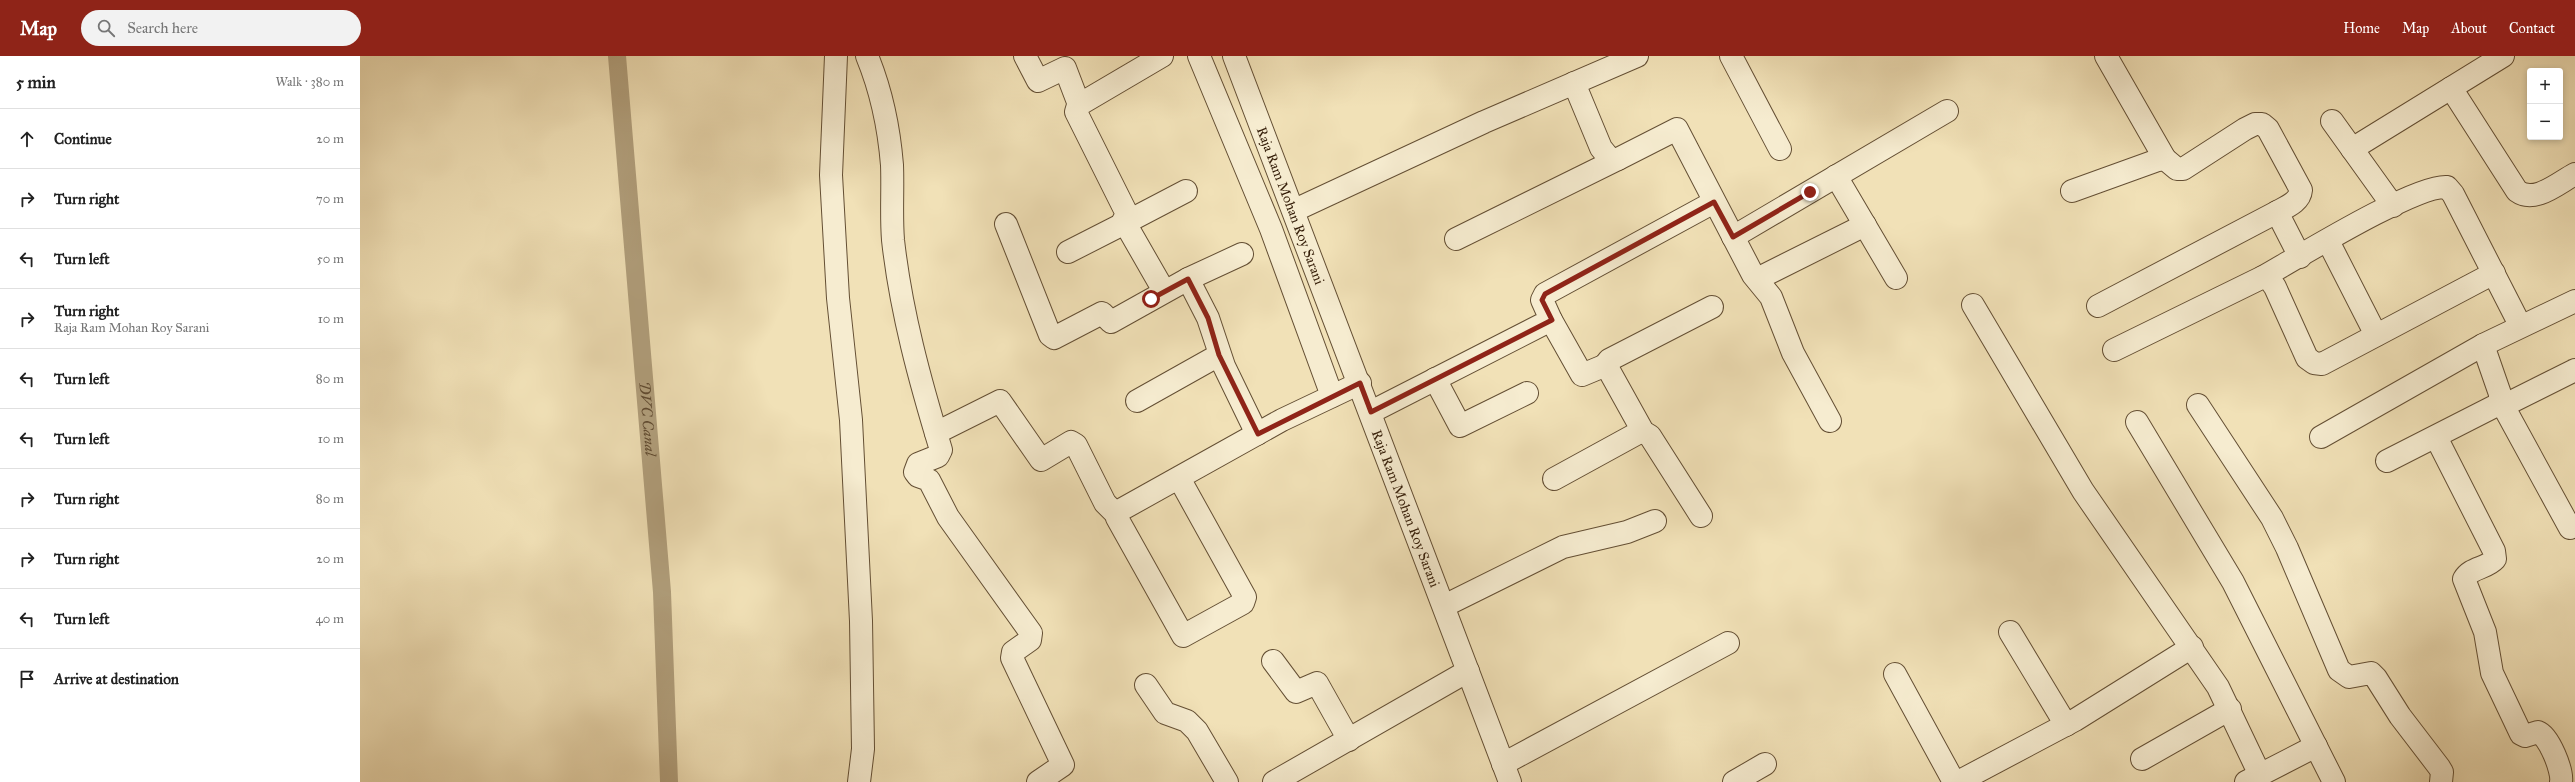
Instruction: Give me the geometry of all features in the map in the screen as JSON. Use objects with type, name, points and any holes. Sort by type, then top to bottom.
[{"type":"street","points":[[836,56],[831,176],[838,298],[851,420],[861,621],[862,749],[859,782]]},
{"type":"street","points":[[867,56],[875,75],[884,112],[892,164],[894,241],[904,308],[911,344],[936,433],[940,454],[918,464],[916,472],[918,476],[929,480],[948,516],[1031,633],[1030,640],[1013,652],[1012,658],[1063,765],[1038,782]]},
{"type":"street","points":[[1025,56],[1038,82],[1065,68],[1080,102]]},
{"type":"street","points":[[1123,224],[1126,219],[1126,208],[1076,112],[1080,102],[1132,63],[1162,56]]},
{"type":"street","points":[[1199,56],[1271,229],[1332,396]]},
{"type":"street","name":"Raja Ram Mohan Roy Sarani","points":[[1234,56],[1295,210],[1507,773]]},
{"type":"street","points":[[1295,210],[1574,83],[1637,56]]},
{"type":"street","points":[[1731,56],[1780,149]]},
{"type":"street","points":[[2098,306],[2277,212],[2295,202],[2301,195],[2301,190],[2268,129],[2262,124],[2255,124],[2245,129],[2183,169],[2177,169],[2165,159],[2106,56]]},
{"type":"street","points":[[2352,149],[2503,56]]},
{"type":"street","points":[[1574,83],[1606,156],[1610,159],[1618,159]]},
{"type":"street","points":[[2451,88],[2517,191],[2530,197],[2572,181]]},
{"type":"street","points":[[1733,237],[1947,111]]},
{"type":"street","points":[[2332,122],[2393,206]]},
{"type":"street","points":[[1456,239],[1677,129],[1733,237],[1757,279],[1771,297],[1793,353],[1830,421]]},
{"type":"street","points":[[2072,191],[2146,163],[2165,159]]},
{"type":"street","points":[[1836,176],[1896,278]]},
{"type":"street","points":[[2114,350],[2263,277],[2393,206],[2429,189],[2447,187],[2453,194],[2520,325]]},
{"type":"street","points":[[1068,252],[1186,191]]},
{"type":"street","points":[[1712,307],[1609,360],[1605,365],[1585,376],[1582,375],[1542,300],[1545,294],[1714,202]]},
{"type":"street","points":[[2277,212],[2300,257]]},
{"type":"street","points":[[1006,224],[1050,335],[1054,338],[1102,313],[1111,322],[1164,291],[1242,254]]},
{"type":"street","points":[[1123,224],[1164,291]]},
{"type":"street","points":[[1757,279],[1865,225]]},
{"type":"street","points":[[2328,241],[2376,335]]},
{"type":"street","points":[[2263,277],[2270,280],[2276,287],[2308,358],[2314,363],[2322,364],[2494,273]]},
{"type":"street","points":[[1188,279],[1208,318],[1219,355],[1258,434]]},
{"type":"street","points":[[2321,436],[2520,325],[2575,301]]},
{"type":"street","points":[[1973,305],[2082,491],[2192,647],[2230,709],[2253,778],[2316,746]]},
{"type":"street","points":[[1371,412],[1552,320]]},
{"type":"street","points":[[2483,345],[2502,403],[2570,528]]},
{"type":"street","points":[[1137,401],[1219,355]]},
{"type":"street","points":[[1605,365],[1640,430],[1650,436],[1701,516]]},
{"type":"street","points":[[2387,461],[2488,412],[2502,403],[2575,370]]},
{"type":"street","points":[[1435,379],[1460,426],[1528,393]]},
{"type":"street","points":[[1116,514],[1119,510],[1258,434],[1360,383]]},
{"type":"street","points":[[936,433],[1000,401],[1041,460],[1071,442],[1076,445],[1105,503],[1116,514],[1183,636],[1243,603],[1245,597],[1179,478]]},
{"type":"street","points":[[2198,405],[2272,518],[2287,548],[2339,670],[2350,677],[2364,673],[2371,673],[2376,678],[2400,716],[2440,767],[2442,772],[2441,782]]},
{"type":"street","points":[[2138,422],[2233,582],[2334,782]]},
{"type":"street","points":[[1554,479],[1640,430]]},
{"type":"street","points":[[2436,437],[2494,551],[2495,559],[2490,564],[2472,571],[2464,579],[2484,632],[2492,673],[2521,734],[2525,736],[2538,732],[2546,738],[2560,768],[2561,782]]},
{"type":"street","points":[[1444,606],[1563,547],[1627,532],[1656,521]]},
{"type":"street","points":[[2010,632],[2066,725]]},
{"type":"street","points":[[1507,773],[1728,643]]},
{"type":"street","points":[[1958,782],[2066,725],[2192,647]]},
{"type":"street","points":[[1273,661],[1296,692],[1317,683],[1349,740]]},
{"type":"street","points":[[1274,782],[1307,774],[1349,740],[1468,671]]},
{"type":"street","points":[[1895,674],[1954,782]]},
{"type":"street","points":[[1146,686],[1165,712],[1187,721],[1197,731],[1227,782]]},
{"type":"street","points":[[2142,759],[2230,709]]},
{"type":"street","points":[[1734,782],[1765,764]]},
{"type":"waterway","name":"DVC Canal","points":[[617,56],[662,592],[669,782]]},
{"type":"route","points":[[1151,299],[1188,279],[1208,318],[1219,355],[1258,434],[1300,410],[1360,383],[1371,412],[1552,320],[1542,300],[1545,294],[1714,202],[1733,237],[1810,192]]}]
